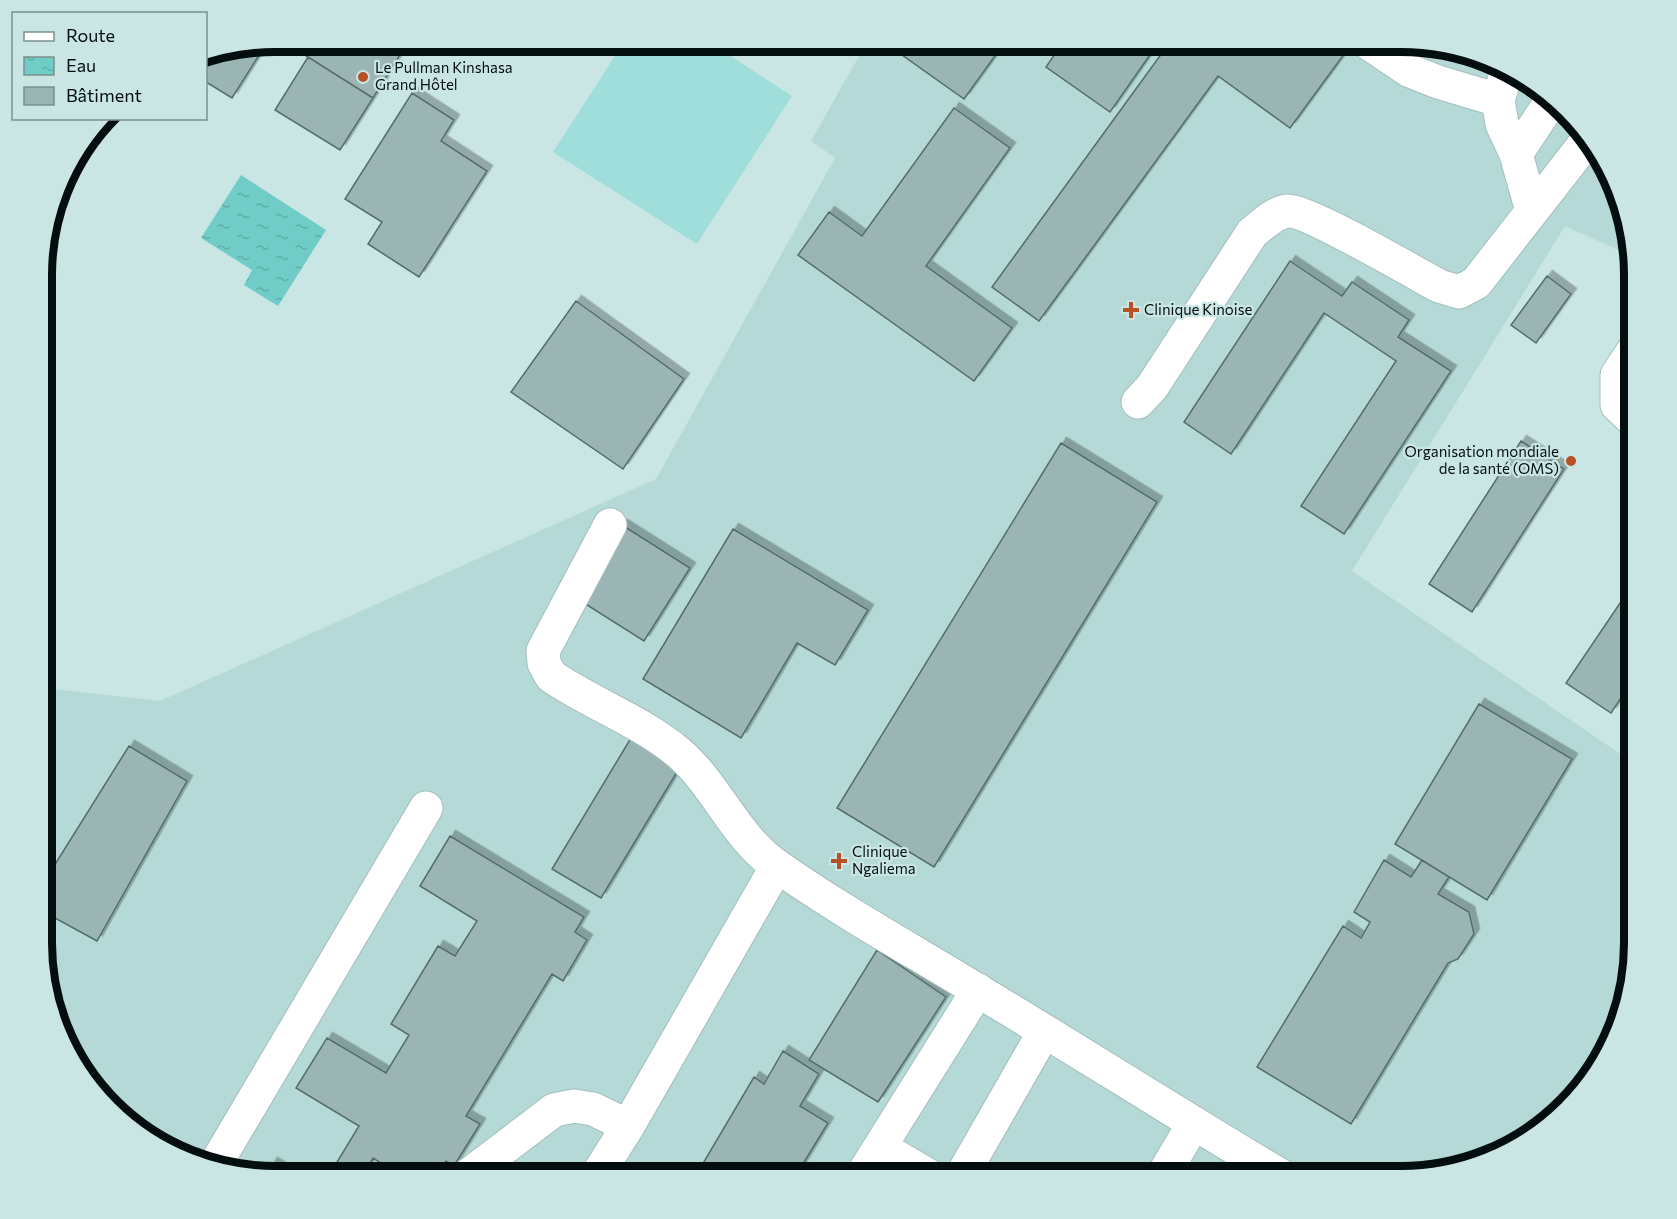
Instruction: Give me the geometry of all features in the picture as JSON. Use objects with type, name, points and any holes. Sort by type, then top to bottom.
[{"type":"lane","points":[[1381,52],[1410,71],[1498,100]]},
{"type":"lane","points":[[1505,78],[1498,100],[1502,124],[1516,154],[1532,211]]},
{"type":"lane","points":[[1516,154],[1547,107]]},
{"type":"lane","points":[[1138,402],[1152,387],[1252,233],[1271,218],[1289,211],[1315,220],[1439,286],[1459,291],[1476,283],[1583,146]]},
{"type":"lane","points":[[1624,364],[1617,375],[1617,405],[1624,412]]},
{"type":"lane","points":[[610,525],[543,651],[544,663],[551,676],[653,734],[681,755],[705,782],[757,851],[777,866],[879,932],[978,990],[1264,1166]]},
{"type":"lane","points":[[219,1159],[426,808]]},
{"type":"lane","points":[[603,1166],[777,866]]},
{"type":"lane","points":[[868,1166],[978,990]]},
{"type":"lane","points":[[967,1166],[1044,1032]]},
{"type":"lane","points":[[480,1166],[554,1110],[574,1107],[593,1109],[628,1125]]},
{"type":"lane","points":[[1169,1166],[1194,1123]]},
{"type":"lane","points":[[880,1147],[912,1166]]},
{"type":"shaded area","points":[[618,52],[724,52],[792,96],[697,244],[553,152]]},
{"type":"shaded area","name":"Clinique Ngaliema","points":[[861,52],[1402,52],[1431,54],[1459,60],[1487,69],[1513,82],[1549,108],[1569,128],[1587,152],[1608,190],[1617,218],[1623,252],[1565,226],[1352,571],[1624,756],[1624,958],[1617,1001],[1608,1029],[1587,1067],[1569,1091],[1549,1111],[1525,1129],[1500,1144],[1473,1155],[1431,1165],[1416,1166],[261,1166],[246,1165],[204,1155],[164,1137],[128,1111],[108,1091],[90,1067],[69,1029],[54,973],[52,689],[160,701],[656,479],[835,158],[811,141]]},
{"type":"water","points":[[241,175],[326,230],[278,306],[244,285],[252,270],[201,238]]},
{"type":"building","name":"Le Pullman Kinshasa Grand Hôtel","points":[[300,52],[402,52],[373,98]]},
{"type":"building","points":[[898,52],[998,52],[964,99]]},
{"type":"building","points":[[1056,52],[1152,52],[1110,112],[1046,67]]},
{"type":"building","points":[[1163,52],[1346,52],[1290,128],[1218,76],[1039,321],[992,287]]},
{"type":"building","points":[[260,53],[232,98],[207,83],[207,63]]},
{"type":"building","points":[[308,57],[373,98],[340,150],[275,110]]},
{"type":"building","points":[[412,93],[454,120],[441,141],[487,171],[419,277],[368,244],[382,222],[345,199]]},
{"type":"building","points":[[954,108],[1010,148],[926,266],[1012,328],[974,381],[798,255],[829,212],[862,236]]},
{"type":"building","points":[[1290,261],[1342,296],[1352,282],[1409,320],[1398,337],[1451,371],[1344,534],[1301,506],[1396,361],[1324,313],[1231,454],[1184,422]]},
{"type":"building","points":[[1547,276],[1571,294],[1536,343],[1511,325]]},
{"type":"building","points":[[576,301],[684,379],[623,469],[511,392]]},
{"type":"building","points":[[1521,441],[1564,469],[1472,612],[1429,584]]},
{"type":"building","points":[[1061,443],[1157,502],[934,867],[837,808]]},
{"type":"building","points":[[622,525],[690,568],[644,641],[576,598]]},
{"type":"building","points":[[733,529],[868,610],[835,665],[797,643],[741,738],[643,679]]},
{"type":"building","points":[[1624,597],[1624,694],[1611,713],[1566,683]]},
{"type":"building","points":[[1479,704],[1572,759],[1487,900],[1395,844]]},
{"type":"building","points":[[631,738],[680,767],[601,898],[552,869]]},
{"type":"building","points":[[129,746],[187,781],[97,941],[52,916],[52,869]]},
{"type":"building","points":[[450,836],[584,917],[575,932],[587,940],[563,981],[552,974],[466,1116],[480,1124],[454,1166],[446,1161],[443,1166],[386,1166],[373,1158],[368,1166],[335,1166],[359,1126],[296,1088],[327,1038],[386,1073],[409,1035],[391,1024],[438,946],[455,956],[477,921],[420,886]]},
{"type":"building","points":[[1384,860],[1411,877],[1422,860],[1449,877],[1438,894],[1469,912],[1474,934],[1458,959],[1448,963],[1351,1124],[1257,1067],[1343,926],[1361,938],[1370,922],[1354,912]]},
{"type":"building","points":[[877,950],[946,997],[878,1102],[809,1060]]},
{"type":"building","points":[[783,1051],[819,1074],[800,1106],[828,1123],[802,1166],[701,1166],[754,1077],[764,1084]]},
{"type":"place","name":"Le Pullman Kinshasa Grand Hôtel","points":[[363,77]]},
{"type":"place","name":"Clinique Kinoise","points":[[1131,310]]},
{"type":"place","name":"Organisation mondiale de la santé (OMS)","points":[[1571,461]]},
{"type":"place","name":"Clinique Ngaliema","points":[[839,861]]}]
